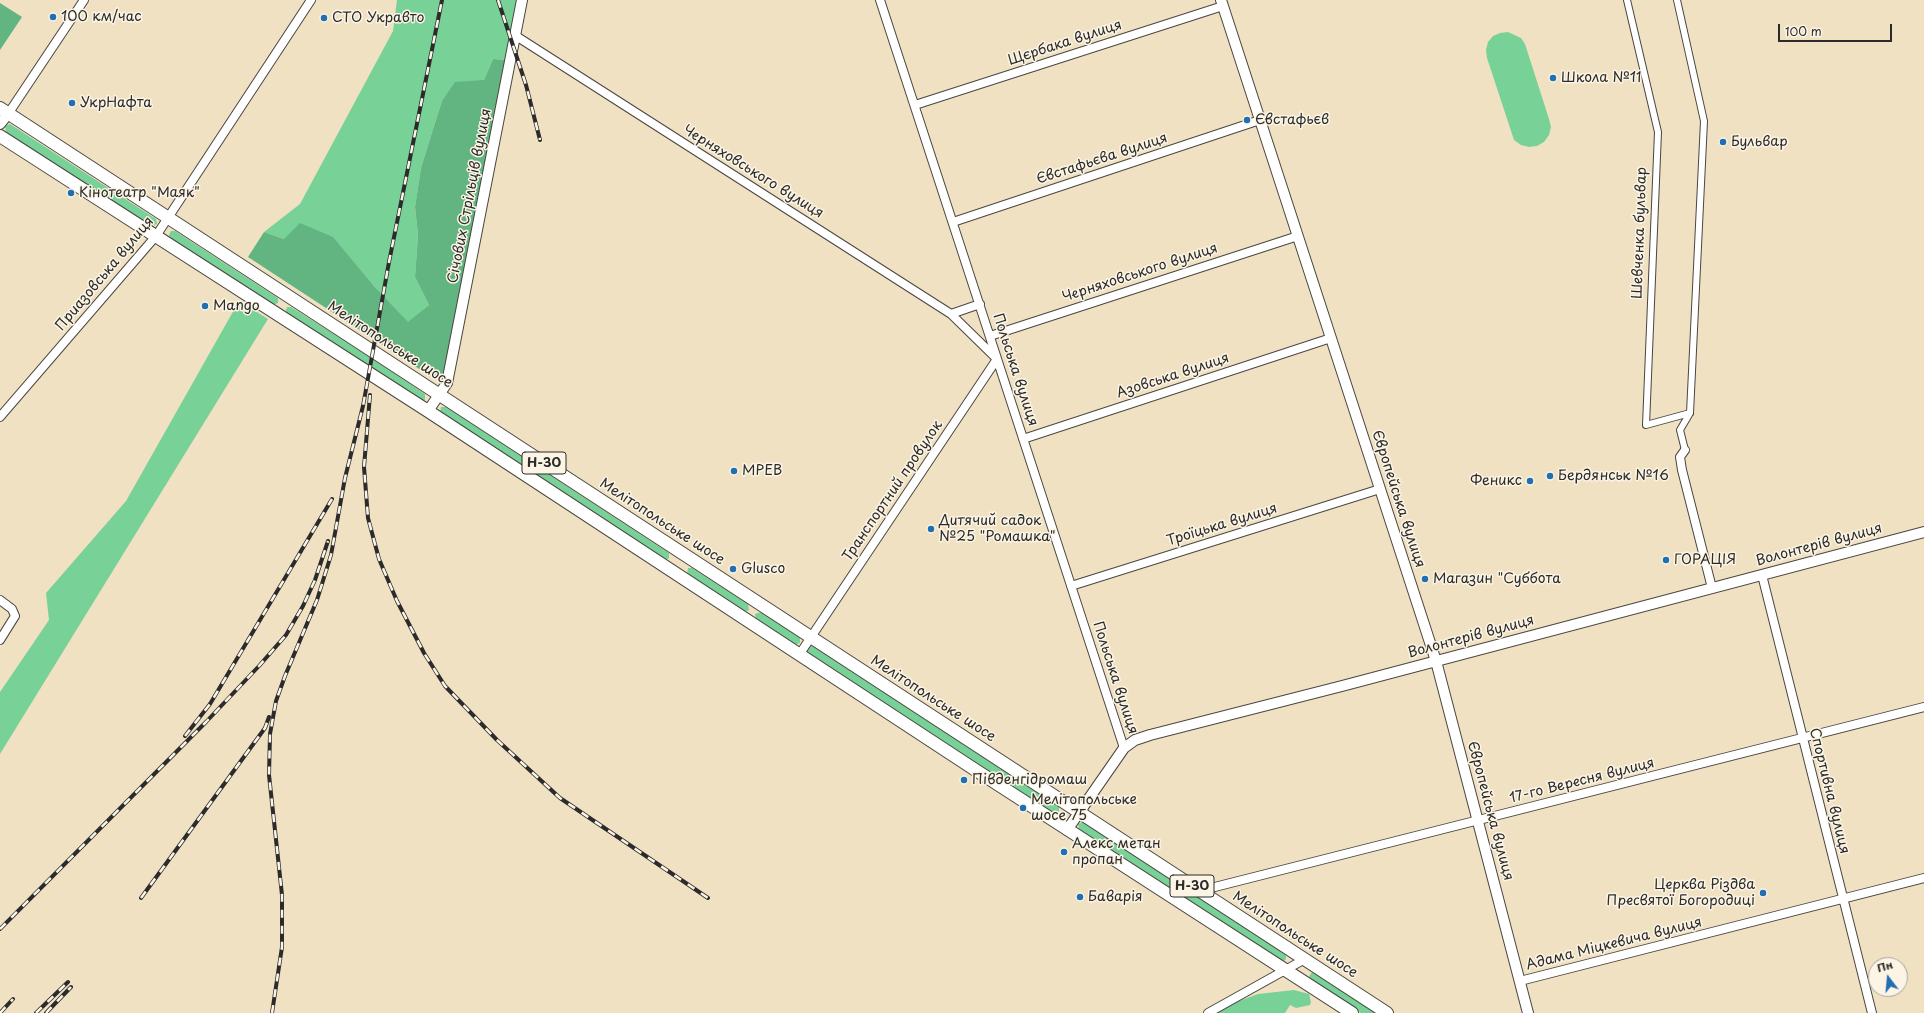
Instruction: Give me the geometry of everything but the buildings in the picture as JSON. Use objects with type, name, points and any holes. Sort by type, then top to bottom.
[{"type":"main road","name":"Мелітопольське шосе","points":[[4,111],[1199,891],[1305,958],[1387,1013]]},
{"type":"main road","name":"Н-30","points":[[0,136],[428,411],[1067,830],[1352,1013]]},
{"type":"street","points":[[0,124],[4,111],[84,0]]},
{"type":"street","name":"Приазовська вулиця","points":[[0,417],[156,236],[311,0]]},
{"type":"street","name":"Січових Стрільців вулиця","points":[[428,411],[447,383],[522,0]]},
{"type":"street","name":"Польська вулиця","points":[[880,0],[1124,748]]},
{"type":"street","name":"Шевченка бульвар","points":[[1627,0],[1658,132],[1646,425],[1690,413]]},
{"type":"street","points":[[1677,0],[1704,121],[1690,413],[1680,430],[1685,450],[1680,458],[1712,588]]},
{"type":"street","name":"Щєрбака вулиця","points":[[914,105],[1222,3]]},
{"type":"street","name":"Європейська вулиця","points":[[1222,3],[1436,661],[1528,1013]]},
{"type":"street","name":"Черняховського вулиця","points":[[516,36],[951,314],[997,359]]},
{"type":"street","name":"Євстафьєва вулиця","points":[[953,222],[1260,120]]},
{"type":"street","name":"Черняховського вулиця","points":[[990,336],[1298,236]]},
{"type":"street","points":[[951,314],[980,304]]},
{"type":"street","name":"Азовська вулиця","points":[[1023,439],[1331,338]]},
{"type":"street","name":"Транспортний провулок","points":[[799,655],[997,359]]},
{"type":"street","name":"Троїцька вулиця","points":[[1071,586],[1380,489]]},
{"type":"street","name":"Волонтерів вулиця","points":[[1067,830],[1124,748],[1135,740],[1924,532]]},
{"type":"street","name":"Спортивна вулиця","points":[[1762,575],[1872,1013]]},
{"type":"street","points":[[0,600],[12,609],[15,616],[0,640]]},
{"type":"street","name":"17-го Вересня вулиця","points":[[1199,891],[1924,707]]},
{"type":"street","name":"Адама Міцкевича вулиця","points":[[1520,981],[1924,878]]},
{"type":"street","points":[[1208,1013],[1305,958]]},
{"type":"green space","points":[[397,0],[518,0],[508,60],[493,59],[484,80],[442,101],[421,168],[415,207],[418,235],[415,277],[429,305],[408,323],[372,284],[284,239],[264,232],[300,204],[393,31]]},
{"type":"green space","points":[[0,3],[22,17],[0,50]]},
{"type":"green space","points":[[1508,32],[1521,38],[1525,44],[1549,119],[1551,127],[1549,135],[1544,142],[1537,146],[1529,147],[1521,145],[1514,140],[1487,58],[1486,50],[1488,42],[1493,36]]},
{"type":"green space","points":[[493,59],[508,60],[443,375],[433,378],[248,257],[264,232],[284,239],[300,223],[333,237],[372,284],[408,322],[429,305],[415,277],[418,235],[415,207],[421,168],[442,101],[455,82],[484,80]]},
{"type":"green space","points":[[10,124],[156,219],[157,224],[151,226],[6,132],[5,126]]},
{"type":"green space","points":[[171,231],[175,231],[278,298],[278,303],[273,305],[170,238],[169,235]]},
{"type":"green space","points":[[239,301],[268,319],[0,754],[0,692],[49,620],[46,593],[126,501]]},
{"type":"green space","points":[[287,307],[291,307],[425,394],[425,400],[422,402],[285,313]]},
{"type":"green space","points":[[441,407],[446,407],[669,553],[669,558],[666,560],[440,412]]},
{"type":"green space","points":[[688,568],[692,568],[748,604],[749,610],[745,612],[687,574]]},
{"type":"green space","points":[[761,612],[800,637],[800,643],[795,645],[756,620],[755,614]]},
{"type":"green space","points":[[813,646],[1059,807],[1059,813],[1054,815],[808,654],[806,650],[808,647]]},
{"type":"green space","points":[[1083,822],[1286,954],[1286,959],[1283,962],[1079,830],[1078,824]]},
{"type":"green space","points":[[1311,973],[1315,973],[1377,1013],[1361,1013],[1311,980],[1309,977]]},
{"type":"green space","points":[[1294,990],[1309,994],[1311,1002],[1310,1005],[1296,1008],[1290,1005],[1285,1013],[1217,1013],[1231,1004],[1258,994]]},
{"type":"railway","points":[[272,1013],[282,947],[282,895],[269,775],[270,734],[276,701],[317,600],[331,555],[345,478],[363,406],[389,262],[442,0]]},
{"type":"railway","points":[[498,0],[526,85],[540,140]]},
{"type":"railway","points":[[370,395],[364,467],[368,518],[379,559],[397,601],[424,653],[445,686],[497,740],[560,798],[708,898]]},
{"type":"railway","points":[[185,736],[210,704],[332,499]]},
{"type":"railway","points":[[0,929],[206,722],[286,635],[303,606],[315,580],[328,541]]},
{"type":"railway","points":[[141,898],[265,728],[269,717]]},
{"type":"railway","points":[[36,1013],[68,982]]},
{"type":"railway","points":[[46,1013],[71,987]]},
{"type":"railway","points":[[0,1013],[13,999]]},
{"type":"place","name":"100 км/час","points":[[53,17]]},
{"type":"place","name":"СТО Укравто","points":[[324,18]]},
{"type":"place","name":"Школа №11","points":[[1553,78]]},
{"type":"place","name":"УкрНафта","points":[[72,103]]},
{"type":"place","name":"Євстафьєв","points":[[1247,120]]},
{"type":"place","name":"Бульвар","points":[[1723,142]]},
{"type":"place","name":"Кінотеатр \"Маяк\"","points":[[71,193]]},
{"type":"place","name":"Mango","points":[[205,306]]},
{"type":"place","name":"МРЕВ","points":[[734,471]]},
{"type":"place","name":"Бердянськ №16","points":[[1550,476]]},
{"type":"place","name":"Феникс","points":[[1530,481]]},
{"type":"place","name":"Дитячий садок №25 \"Ромашка\"","points":[[931,529]]},
{"type":"place","name":"ГОРАЦІЯ","points":[[1666,560]]},
{"type":"place","name":"Glusco","points":[[733,569]]},
{"type":"place","name":"Магазин \"Суббота","points":[[1425,579]]},
{"type":"place","name":"Південгідромаш","points":[[964,780]]},
{"type":"place","name":"Мелітопольське шосе 75","points":[[1023,808]]},
{"type":"place","name":"Алекс метан пропан","points":[[1064,852]]},
{"type":"place","name":"Церква Різдва Пресвятої Богородиці","points":[[1763,893]]},
{"type":"place","name":"Баварія","points":[[1080,897]]}]
